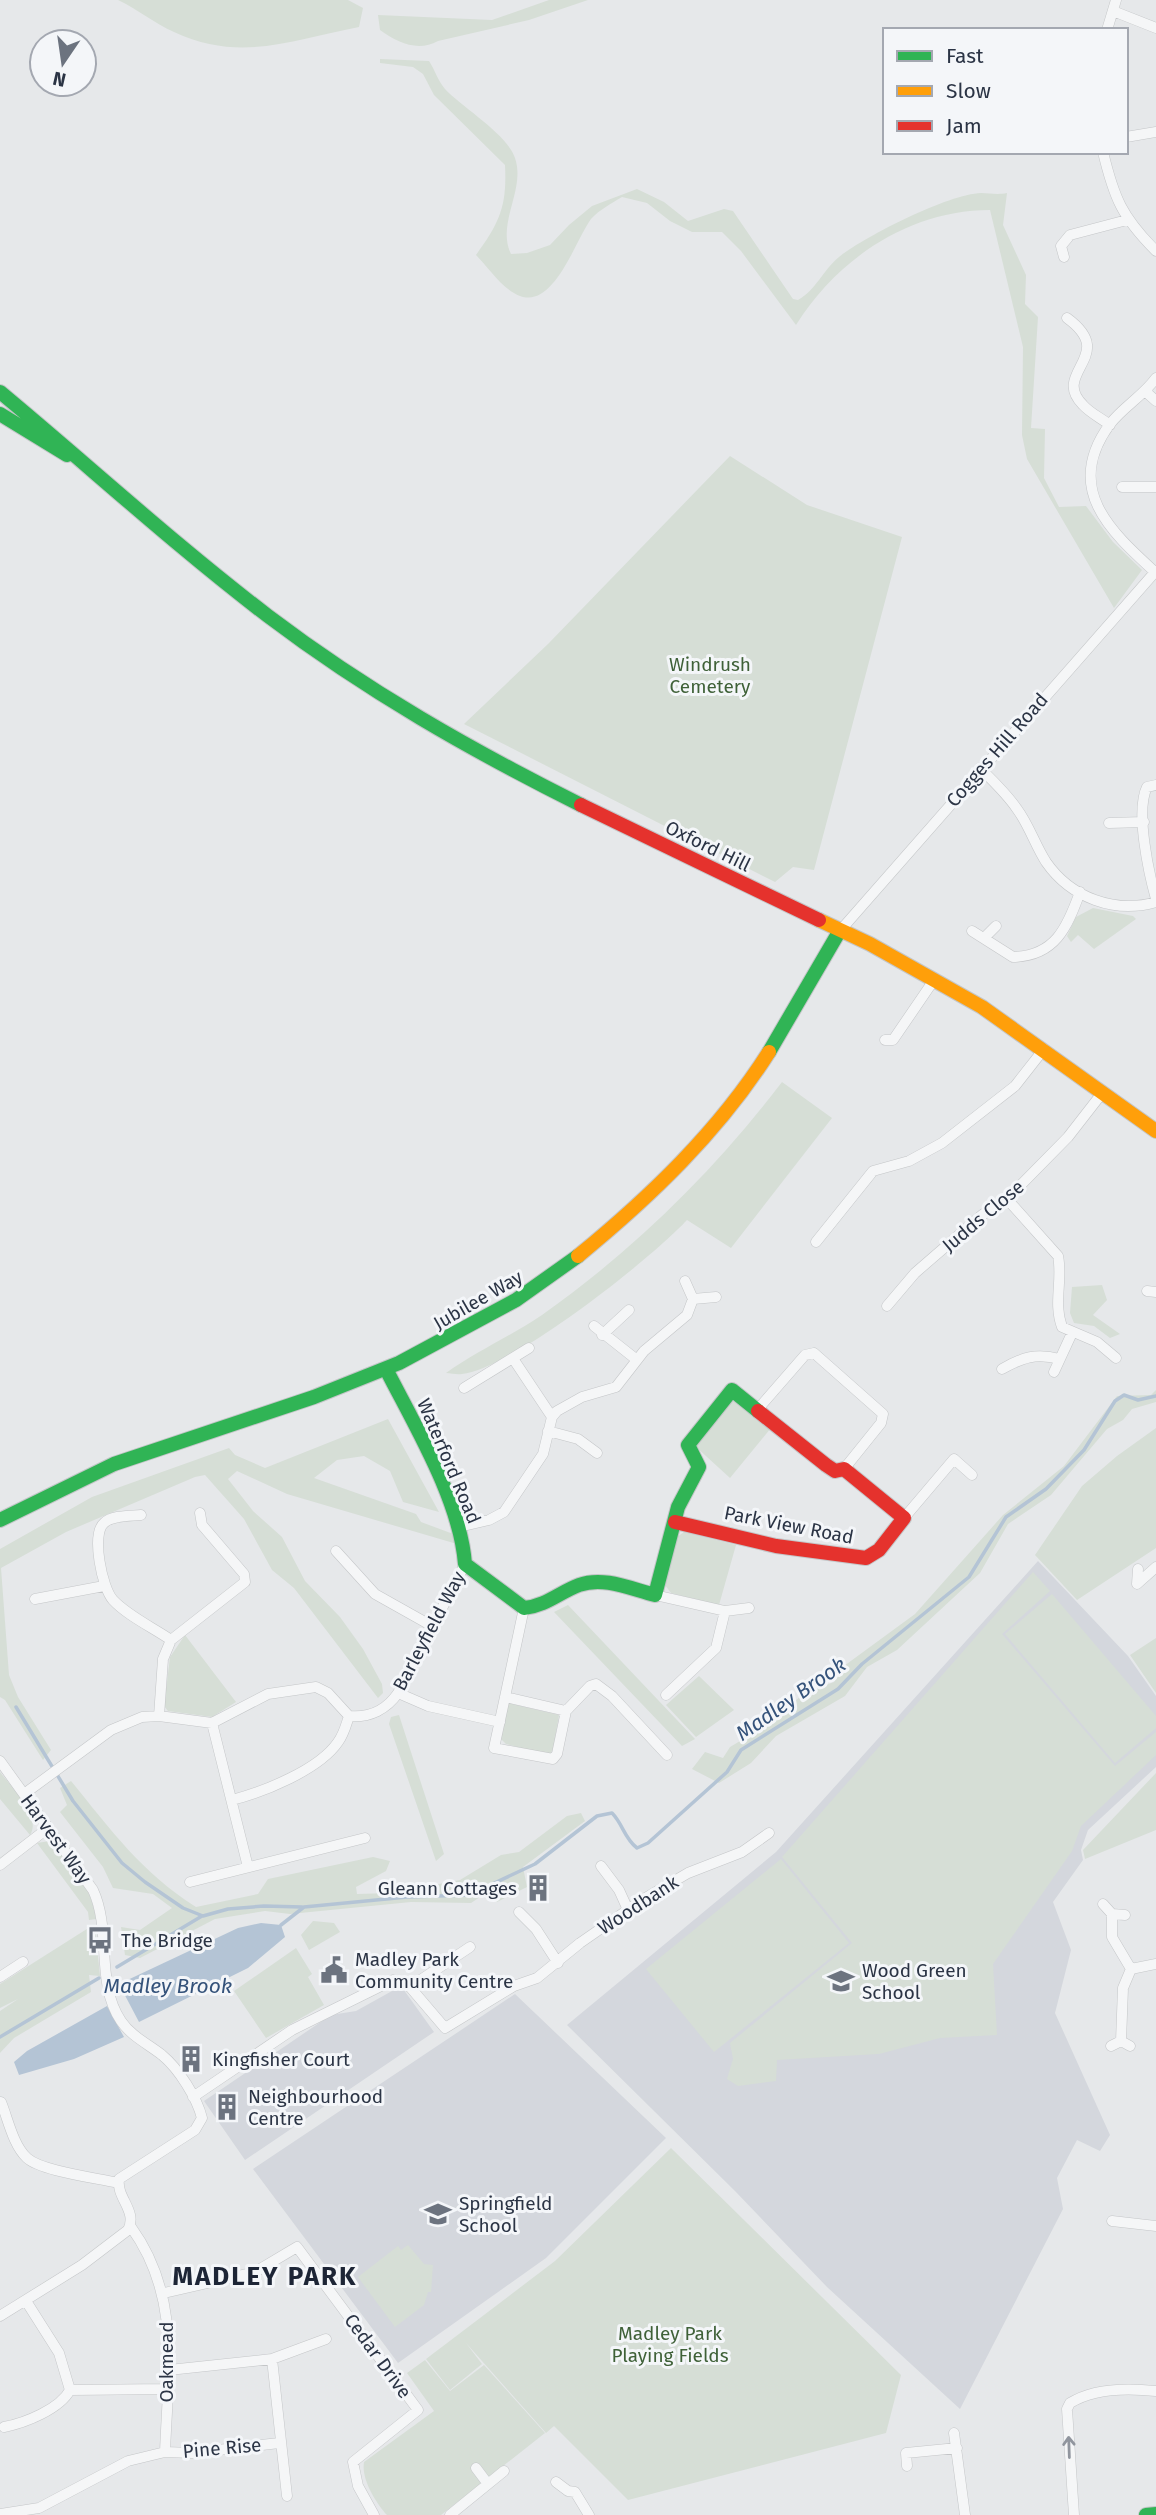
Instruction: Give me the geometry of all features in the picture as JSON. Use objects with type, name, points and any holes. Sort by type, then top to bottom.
[{"type":"street","points":[[1108,28],[1116,0]]},
{"type":"street","points":[[1113,11],[1156,29]]},
{"type":"street","points":[[1128,136],[1156,132]]},
{"type":"street","points":[[1104,154],[1115,194],[1127,220],[1156,251]]},
{"type":"street","points":[[1064,257],[1062,246],[1070,235],[1127,220]]},
{"type":"street","points":[[1067,318],[1083,330],[1087,338],[1085,357],[1075,374],[1075,392],[1083,405],[1110,425]]},
{"type":"street","points":[[1156,378],[1146,392],[1110,425],[1093,465],[1091,477],[1097,510],[1118,537],[1156,572]]},
{"type":"street","points":[[0,392],[87,465]]},
{"type":"street","points":[[1146,392],[1156,401]]},
{"type":"street","points":[[0,414],[55,450],[87,465]]},
{"type":"street","name":"Oxford Hill","points":[[87,465],[268,617],[335,664],[466,747],[839,932],[870,944],[982,1007],[1156,1131]]},
{"type":"street","points":[[1122,487],[1156,487]]},
{"type":"street","name":"Cogges Hill Road","points":[[839,932],[980,768],[1156,572]]},
{"type":"street","points":[[980,768],[1017,808],[1047,863],[1080,892],[1114,907],[1127,908],[1156,900],[1149,874],[1143,822],[1144,792],[1147,787],[1156,785]]},
{"type":"street","points":[[1109,823],[1143,822]]},
{"type":"street","points":[[972,931],[1013,957],[1045,951],[1058,941],[1080,892]]},
{"type":"street","points":[[985,937],[996,926]]},
{"type":"street","name":"Jubilee Way","points":[[0,1521],[116,1463],[335,1390],[386,1369],[461,1335],[521,1299],[595,1244],[650,1196],[708,1133],[756,1072],[839,932]]},
{"type":"street","points":[[885,1040],[893,1040],[934,980]]},
{"type":"street","points":[[816,1242],[873,1171],[909,1161],[942,1143],[1016,1086],[1044,1049]]},
{"type":"street","name":"Judds Close","points":[[887,1306],[915,1273],[982,1215],[1007,1199],[1068,1138],[1103,1092]]},
{"type":"street","points":[[1007,1199],[1058,1256],[1058,1315],[1062,1327],[1097,1342],[1116,1358]]},
{"type":"street","points":[[458,1527],[489,1520],[510,1506],[542,1454],[552,1417],[569,1403],[616,1387],[652,1344],[678,1325],[687,1315],[692,1299],[685,1281]]},
{"type":"street","points":[[692,1299],[716,1297]]},
{"type":"street","points":[[603,1335],[629,1310]]},
{"type":"street","points":[[594,1326],[637,1360]]},
{"type":"street","points":[[1054,1372],[1072,1333]]},
{"type":"street","points":[[464,1388],[514,1360],[529,1348]]},
{"type":"street","points":[[655,1595],[683,1494],[694,1481],[699,1467],[688,1445],[732,1390],[835,1471],[844,1469],[881,1423],[883,1414],[882,1409],[814,1353],[805,1355],[758,1409]]},
{"type":"street","points":[[1002,1369],[1023,1357],[1042,1355],[1060,1359]]},
{"type":"street","points":[[514,1360],[538,1401],[552,1417]]},
{"type":"street","name":"Waterford Road","points":[[386,1369],[458,1527],[465,1564]]},
{"type":"street","points":[[548,1432],[578,1438],[597,1453]]},
{"type":"street","points":[[844,1469],[904,1518],[951,1457],[972,1475]]},
{"type":"street","points":[[159,1716],[163,1659],[171,1640],[245,1582],[244,1574],[202,1525],[200,1513]]},
{"type":"street","points":[[141,1515],[109,1519],[100,1527],[98,1535],[104,1586],[119,1605],[171,1640]]},
{"type":"street","name":"Park View Road","points":[[675,1522],[776,1546],[866,1559],[880,1550],[904,1518]]},
{"type":"street","points":[[336,1551],[375,1594],[432,1626]]},
{"type":"street","points":[[465,1564],[524,1608],[544,1605],[576,1586],[590,1582],[725,1611],[749,1608]]},
{"type":"street","name":"Barleyfield Way","points":[[349,1716],[363,1716],[385,1708],[398,1693],[465,1564]]},
{"type":"street","points":[[1138,1569],[1138,1584],[1156,1567]]},
{"type":"street","points":[[35,1599],[104,1586]]},
{"type":"street","points":[[524,1608],[494,1748],[553,1759],[557,1754],[566,1711],[590,1686],[596,1684],[612,1696],[667,1755]]},
{"type":"street","points":[[666,1695],[716,1648],[725,1611]]},
{"type":"street","points":[[24,1794],[120,1726],[142,1717],[159,1716],[212,1723],[268,1694],[316,1687],[328,1693],[349,1716],[337,1744],[313,1764],[269,1789],[232,1800]]},
{"type":"street","points":[[398,1693],[428,1706],[499,1723]]},
{"type":"street","points":[[505,1697],[566,1711]]},
{"type":"street","points":[[212,1723],[247,1867]]},
{"type":"street","name":"Harvest Way","points":[[0,1761],[97,1899],[107,1984],[116,2013],[134,2035],[166,2058],[193,2097],[202,2119],[195,2130],[122,2175],[118,2183]]},
{"type":"street","points":[[0,1865],[48,1828]]},
{"type":"street","name":"Woodbank","points":[[410,1987],[445,2028],[514,1986],[537,1978],[580,1943],[629,1912],[642,1900],[688,1873],[742,1852],[769,1833]]},
{"type":"street","points":[[190,1882],[365,1838]]},
{"type":"street","points":[[601,1866],[619,1890],[629,1912]]},
{"type":"street","points":[[1103,1904],[1112,1914],[1112,1937],[1131,1969]]},
{"type":"street","points":[[520,1912],[536,1929],[558,1963]]},
{"type":"street","points":[[1112,1914],[1125,1915]]},
{"type":"street","points":[[193,2097],[323,2012],[335,2011],[382,1983],[394,1980],[410,1987],[470,1947]]},
{"type":"street","points":[[0,1977],[23,1962]]},
{"type":"street","points":[[1131,1969],[1156,1964]]},
{"type":"street","points":[[1121,2044],[1123,1988],[1131,1969]]},
{"type":"street","points":[[0,2316],[82,2265],[131,2227],[129,2208],[118,2183],[45,2166],[26,2157],[13,2135],[1,2102]]},
{"type":"street","points":[[1112,2221],[1156,2226]]},
{"type":"street","name":"Oakmead","points":[[131,2227],[140,2240],[164,2293],[169,2370],[159,2453]]},
{"type":"street","name":"Cedar Drive","points":[[164,2293],[255,2272],[297,2247],[418,2410],[353,2462],[358,2486],[371,2514]]},
{"type":"street","points":[[26,2301],[59,2353],[70,2390]]},
{"type":"street","points":[[169,2370],[272,2359],[326,2339]]},
{"type":"street","name":"Pine Rise","points":[[272,2359],[279,2443],[287,2496]]},
{"type":"street","points":[[70,2390],[168,2389]]},
{"type":"street","points":[[1074,2515],[1067,2409],[1070,2403],[1087,2394],[1136,2389],[1156,2390]]},
{"type":"street","points":[[4,2427],[27,2421],[63,2400],[70,2390]]},
{"type":"street","points":[[954,2433],[965,2515]]},
{"type":"street","name":"Pine Rise","points":[[159,2453],[192,2454],[279,2443]]},
{"type":"street","points":[[907,2466],[906,2453],[957,2448]]},
{"type":"street","points":[[0,2514],[41,2511],[128,2461],[159,2453]]},
{"type":"street","points":[[476,2468],[488,2484]]},
{"type":"street","points":[[450,2515],[504,2471]]},
{"type":"street","points":[[556,2482],[568,2491],[576,2491],[589,2515]]},
{"type":"street","points":[[1146,2515],[1156,2514]]},
{"type":"shaded area","name":"Wood Green School","points":[[1038,1561],[1128,1656],[1156,1696],[1156,1767],[1088,1830],[1081,1850],[1083,1860],[1053,1902],[1071,1950],[1055,2013],[1110,2135],[1100,2151],[1077,2140],[1057,2178],[1063,2209],[960,2409],[827,2287],[735,2191],[567,2025],[776,1852]]},
{"type":"shaded area","points":[[401,1986],[434,2032],[245,2160],[204,2101],[331,2015],[356,2011]]},
{"type":"shaded area","name":"Springfield School","points":[[515,1994],[666,2138],[546,2258],[398,2363],[253,2169]]},
{"type":"green space","points":[[118,0],[348,0],[363,8],[359,27],[266,46],[244,47],[198,41],[174,32]]},
{"type":"green space","points":[[549,0],[588,0],[529,20],[423,46],[401,42],[380,30],[378,15],[492,20]]},
{"type":"green space","points":[[380,59],[429,61],[445,89],[494,131],[510,149],[517,170],[507,230],[511,254],[527,253],[550,245],[592,206],[637,189],[664,202],[688,221],[724,209],[733,211],[793,299],[798,300],[810,291],[839,257],[886,228],[928,208],[966,195],[1007,193],[1003,225],[1026,275],[1025,304],[1038,317],[1031,428],[1045,429],[1044,478],[1059,507],[1086,506],[1113,542],[1142,570],[1114,608],[1027,459],[1022,435],[1023,347],[990,210],[960,212],[932,219],[879,242],[833,279],[796,325],[741,251],[722,232],[692,232],[670,221],[647,203],[622,197],[591,219],[553,283],[532,297],[520,296],[502,284],[476,255],[491,233],[500,213],[505,192],[505,165],[434,95],[423,74],[413,67],[380,63]]},
{"type":"green space","name":"Windrush Cemetery","points":[[730,456],[807,505],[902,537],[814,870],[793,867],[775,882],[464,724],[548,644]]},
{"type":"green space","points":[[1093,908],[1133,916],[1136,919],[1094,949],[1078,935],[1071,942],[1067,936],[1076,917]]},
{"type":"green space","points":[[782,1082],[832,1118],[731,1248],[687,1220],[613,1285],[546,1333],[485,1368],[462,1374],[446,1373],[542,1315],[609,1264],[700,1178]]},
{"type":"green space","points":[[1102,1285],[1107,1300],[1093,1315],[1120,1334],[1110,1338],[1094,1326],[1074,1323],[1070,1313],[1072,1287]]},
{"type":"green space","points":[[1156,1390],[1156,1402],[1132,1409],[1123,1420],[1107,1429],[1051,1495],[1008,1524],[980,1573],[897,1650],[867,1667],[845,1696],[776,1736],[751,1763],[719,1783],[692,1769],[705,1752],[723,1758],[730,1747],[762,1728],[806,1692],[834,1682],[844,1666],[915,1614],[1003,1515],[1064,1466],[1117,1396],[1151,1395]]},
{"type":"green space","points":[[733,1400],[771,1428],[730,1478],[695,1446]]},
{"type":"green space","points":[[388,1419],[439,1512],[403,1502],[390,1471],[364,1456],[337,1460],[314,1478],[416,1514],[421,1522],[456,1535],[457,1544],[287,1494],[237,1471],[228,1479],[253,1511],[282,1537],[305,1581],[340,1617],[363,1649],[382,1684],[383,1693],[378,1698],[294,1588],[272,1570],[244,1519],[205,1475],[66,1532],[1,1568],[9,1675],[18,1697],[51,1750],[43,1760],[5,1700],[0,1697],[0,1549],[92,1497],[229,1448],[235,1455],[265,1468]]},
{"type":"green space","points":[[1156,1428],[1156,1548],[1077,1600],[1035,1555],[1082,1486]]},
{"type":"green space","points":[[684,1532],[736,1545],[719,1605],[671,1593],[665,1585],[677,1537]]},
{"type":"green space","points":[[1033,1572],[1050,1591],[1002,1634],[1115,1766],[1156,1732],[1156,1755],[1081,1826],[1072,1851],[993,1964],[997,2035],[940,2038],[879,2054],[777,2060],[776,2081],[738,2086],[727,2079],[733,2059],[730,2043],[852,1943],[782,1857]]},
{"type":"green space","points":[[1052,1594],[1156,1716],[1156,1728],[1115,1763],[1005,1634]]},
{"type":"green space","points":[[568,1605],[695,1739],[682,1746],[554,1612]]},
{"type":"green space","points":[[185,1635],[236,1702],[212,1717],[168,1711],[164,1706],[170,1657]]},
{"type":"green space","points":[[1156,1638],[1156,1693],[1130,1655]]},
{"type":"green space","points":[[699,1676],[734,1710],[696,1737],[666,1705]]},
{"type":"green space","points":[[508,1703],[559,1715],[553,1750],[549,1755],[506,1744],[501,1739]]},
{"type":"green space","points":[[399,1715],[444,1854],[436,1861],[389,1724],[391,1717]]},
{"type":"green space","points":[[0,1772],[29,1811],[33,1827],[30,1835],[0,1799]]},
{"type":"green space","points":[[1156,1773],[1156,1830],[1085,1859],[1083,1850]]},
{"type":"green space","points":[[71,1781],[143,1865],[196,1907],[258,1894],[268,1879],[373,1857],[390,1861],[386,1871],[356,1887],[357,1894],[391,1893],[460,1880],[501,1855],[519,1852],[567,1816],[581,1813],[585,1821],[523,1867],[527,1887],[497,1902],[489,1891],[471,1903],[411,1902],[290,1914],[265,1911],[215,1919],[140,1958],[125,1955],[121,1927],[140,1930],[172,1908],[153,1894],[113,1888],[103,1867],[60,1812],[67,1805],[60,1788]]},
{"type":"green space","points":[[50,1841],[66,1857],[86,1887],[96,1919],[89,1920],[88,1912],[37,1843]]},
{"type":"green space","points":[[781,1859],[849,1943],[714,2052],[646,1969]]},
{"type":"green space","points":[[313,1921],[334,1923],[340,1932],[309,1950],[301,1935]]},
{"type":"green space","points":[[90,1927],[95,1927],[100,1976],[89,1975],[91,1992],[14,2038],[0,2053],[0,2011],[18,1999],[0,2008],[0,1984]]},
{"type":"green space","points":[[296,1948],[312,1974],[308,1977],[324,2005],[266,2038],[234,1991]]},
{"type":"green space","name":"Madley Park Playing Fields","points":[[671,2148],[901,2375],[886,2433],[628,2500],[554,2426],[546,2433],[466,2343],[482,2364],[450,2390],[426,2359],[555,2261]]},
{"type":"green space","points":[[408,2245],[424,2264],[433,2265],[431,2292],[428,2292],[424,2305],[395,2327],[358,2277],[398,2246],[401,2250]]},
{"type":"green space","points":[[425,2360],[450,2391],[484,2365],[545,2433],[441,2515],[387,2515],[367,2483],[364,2462],[434,2411],[407,2373]]},
{"type":"water","name":"Madley Brook","points":[[261,1923],[281,1925],[285,1937],[248,1968],[139,2022],[119,1984],[238,1928]]},
{"type":"water","name":"Madley Brook","points":[[107,2006],[124,2037],[74,2059],[19,2075],[14,2062],[27,2051]]},
{"type":"waterway","name":"Madley Brook","points":[[281,1925],[304,1907],[407,1897],[469,1895],[535,1864],[597,1816],[612,1813],[637,1848],[648,1843],[727,1772],[741,1750],[838,1689],[862,1664],[969,1577],[1006,1517],[1046,1489],[1084,1450],[1115,1401],[1124,1395],[1138,1400],[1156,1396]]},
{"type":"waterway","points":[[16,1707],[73,1801],[122,1863],[145,1882],[183,1908],[203,1916],[228,1909],[302,1907]]},
{"type":"waterway","name":"Madley Brook","points":[[117,1967],[202,1916]]},
{"type":"waterway","name":"Madley Brook","points":[[0,2037],[99,1978]]},
{"type":"traffic: fast","points":[[0,392],[200,562],[305,643],[420,718],[581,805]]},
{"type":"traffic: fast","points":[[0,414],[67,455]]},
{"type":"traffic: fast","points":[[769,1052],[839,932]]},
{"type":"traffic: fast","points":[[0,1520],[114,1464],[314,1397],[399,1363],[516,1300],[578,1256]]},
{"type":"traffic: fast","points":[[386,1369],[445,1489],[455,1515],[465,1564],[524,1608],[539,1605],[579,1585],[598,1582],[617,1584],[655,1595],[678,1507],[699,1467],[688,1445],[732,1390],[758,1411]]},
{"type":"traffic: fast","points":[[1146,2515],[1156,2514]]},
{"type":"traffic: slow","points":[[819,920],[870,944],[982,1007],[1156,1131]]},
{"type":"traffic: slow","points":[[578,1256],[682,1162],[728,1109],[769,1052]]},
{"type":"traffic: jam","points":[[581,805],[819,920]]},
{"type":"traffic: jam","points":[[675,1522],[776,1546],[866,1558],[879,1550],[904,1518],[844,1469],[835,1471],[826,1465],[758,1411]]},
{"type":"place","name":"Gleann Cottages","points":[[538,1888]]},
{"type":"place","name":"The Bridge","points":[[100,1940]]},
{"type":"place","name":"Madley Park Community Centre","points":[[334,1970]]},
{"type":"place","name":"Wood Green School","points":[[841,1981]]},
{"type":"place","name":"Kingfisher Court","points":[[191,2059]]},
{"type":"place","name":"Neighbourhood Centre","points":[[227,2107]]},
{"type":"place","name":"Springfield School","points":[[438,2214]]},
{"type":"district","name":"MADLEY PARK","points":[[265,2276]]}]
